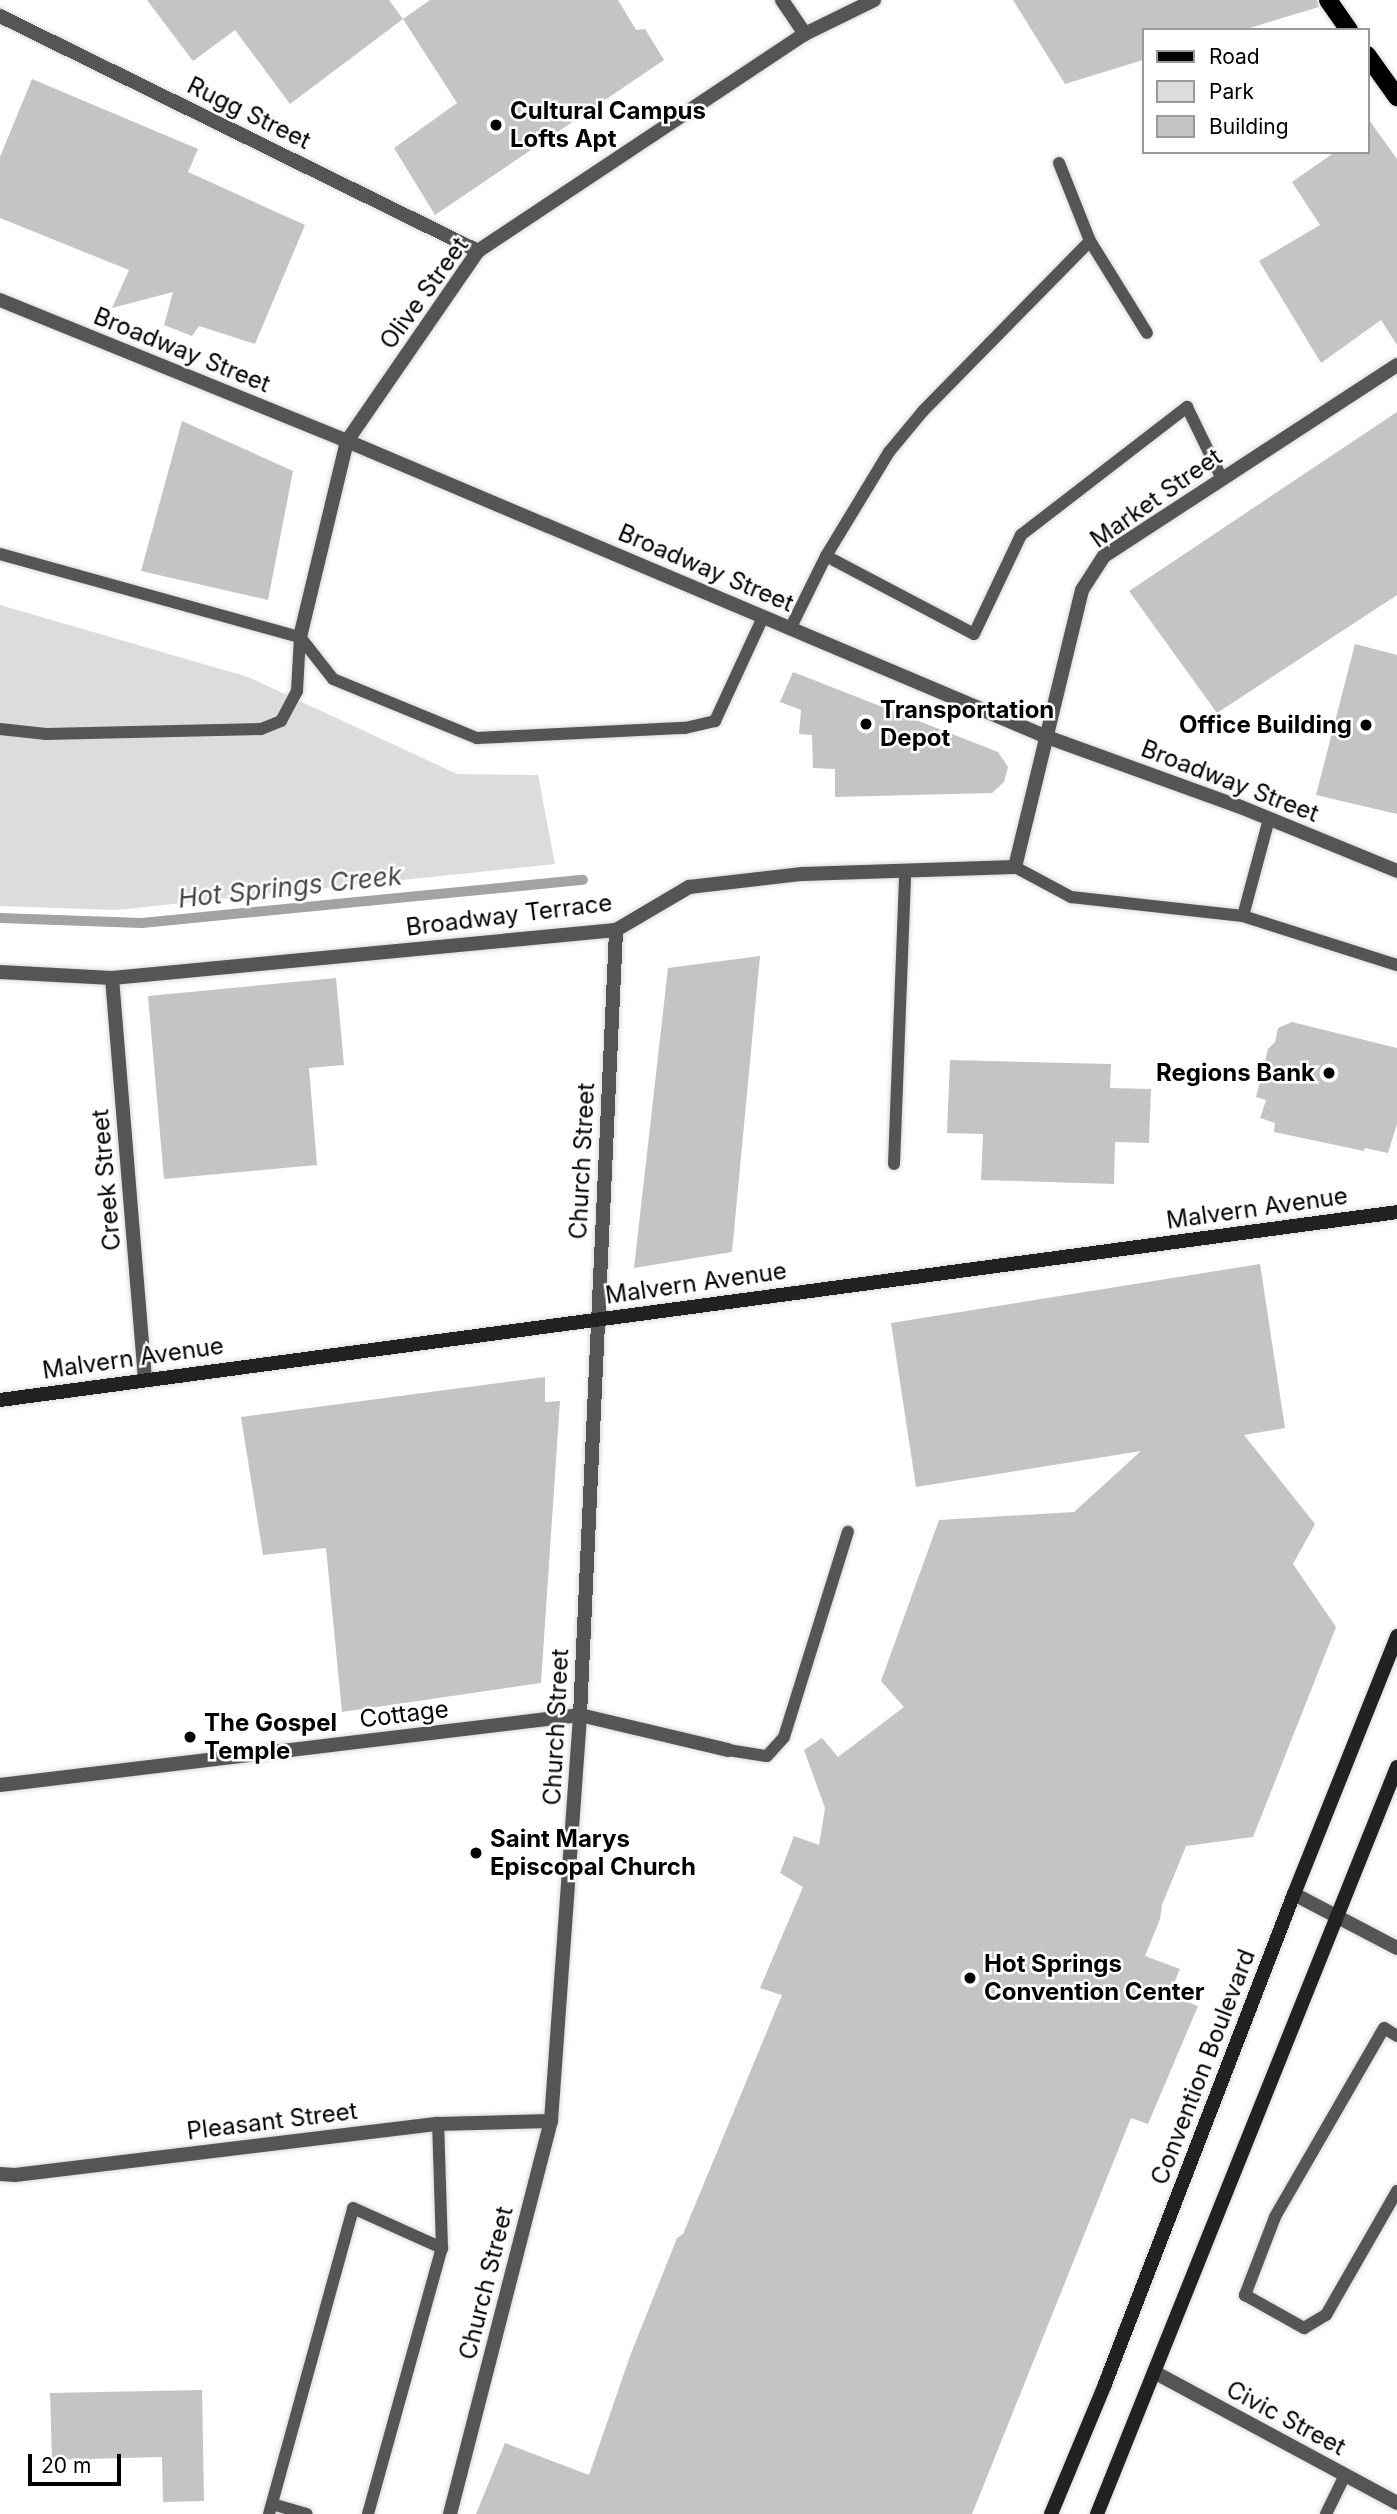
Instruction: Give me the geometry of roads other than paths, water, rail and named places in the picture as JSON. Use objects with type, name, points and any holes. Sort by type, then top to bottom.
[{"type":"main road","points":[[1328,0],[1348,28]]},
{"type":"main road","points":[[1369,58],[1397,97]]},
{"type":"street","points":[[782,0],[804,34]]},
{"type":"street","name":"Olive Street","points":[[300,637],[346,441],[478,251],[804,34],[874,0]]},
{"type":"street","name":"Rugg Street","points":[[0,16],[478,251]]},
{"type":"street","name":"Broadway Street","points":[[0,300],[346,441],[1047,737],[1269,819],[1397,870]]},
{"type":"street","name":"Market Street","points":[[1015,867],[1082,590],[1104,556],[1397,365]]},
{"type":"street","name":"Broadway Terrace","points":[[0,972],[112,978],[617,930],[689,887],[802,874],[1015,867]]},
{"type":"street","name":"Church Street","points":[[450,2514],[551,2121],[580,1715],[617,930]]},
{"type":"street","name":"Creek Street","points":[[112,978],[145,1378]]},
{"type":"street","name":"Malvern Avenue","points":[[0,1399],[1397,1212]]},
{"type":"street","name":"Convention Boulevard","points":[[1051,2514],[1105,2384],[1294,1894],[1397,1636]]},
{"type":"street","name":"Cottage","points":[[0,1785],[580,1715],[728,1750]]},
{"type":"street","points":[[1097,2514],[1397,1767]]},
{"type":"street","points":[[1294,1894],[1397,1948]]},
{"type":"street","name":"Pleasant Street","points":[[0,2174],[15,2175],[438,2124],[551,2121]]},
{"type":"street","name":"Civic Street","points":[[1154,2372],[1397,2503]]},
{"type":"lane","points":[[1059,163],[1090,241],[1147,333]]},
{"type":"lane","points":[[790,629],[826,556],[889,453],[923,411],[1090,241]]},
{"type":"lane","points":[[826,556],[974,634],[1021,535],[1188,407],[1222,479]]},
{"type":"lane","points":[[0,554],[300,637],[333,679],[477,738],[685,728],[715,721],[763,617]]},
{"type":"lane","points":[[0,729],[46,734],[261,729],[281,721],[297,691],[300,637]]},
{"type":"lane","points":[[1243,916],[1269,819]]},
{"type":"lane","points":[[1015,867],[1071,897],[1243,916],[1397,965]]},
{"type":"lane","points":[[894,1164],[905,872]]},
{"type":"lane","points":[[728,1750],[767,1756],[784,1737],[848,1532]]},
{"type":"lane","points":[[1397,2036],[1384,2028],[1275,2217],[1245,2295],[1304,2328],[1326,2315],[1397,2191]]},
{"type":"lane","points":[[368,2514],[443,2248],[438,2124]]},
{"type":"lane","points":[[307,2514],[270,2509],[354,2208],[443,2248]]},
{"type":"lane","points":[[1326,2514],[1345,2475]]},
{"type":"waterway","name":"Hot Springs Creek","points":[[0,918],[142,923],[583,880]]},
{"type":"place","name":"Cultural Campus Lofts Apt","points":[[496,125]]},
{"type":"place","name":"Transportation Depot","points":[[866,724]]},
{"type":"place","name":"Office Building","points":[[1366,725]]},
{"type":"place","name":"Regions Bank","points":[[1329,1073]]},
{"type":"place","name":"The Gospel Temple","points":[[190,1737]]},
{"type":"place","name":"Saint Marys Episcopal Church","points":[[476,1853]]},
{"type":"place","name":"Hot Springs Convention Center","points":[[970,1978]]}]
